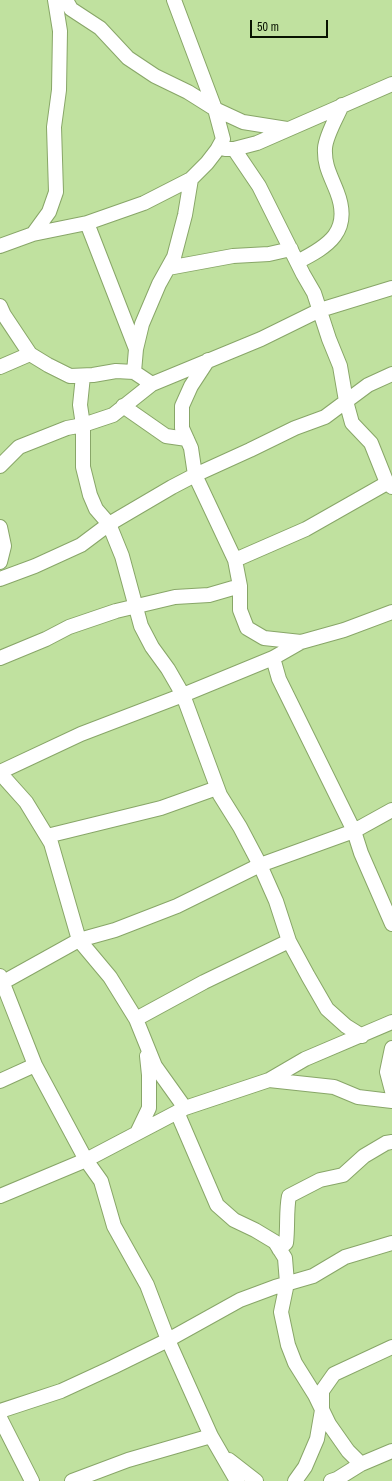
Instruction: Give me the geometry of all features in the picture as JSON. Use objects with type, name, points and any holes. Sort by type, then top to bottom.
[{"type":"street","points":[[33,234],[49,212],[56,192],[54,127],[59,90],[60,31],[54,0]]},
{"type":"street","points":[[66,0],[71,8],[100,28],[128,58],[155,76],[188,92],[215,109],[243,122],[287,129]]},
{"type":"street","points":[[0,246],[33,234],[87,223],[144,203],[191,179],[207,163],[217,150],[223,139],[215,109],[174,0]]},
{"type":"street","points":[[217,150],[234,149],[257,143],[392,84]]},
{"type":"street","points":[[297,262],[318,252],[332,240],[340,227],[342,209],[337,191],[327,170],[325,147],[342,105]]},
{"type":"street","points":[[234,149],[259,186],[314,293],[329,339],[340,366],[346,401],[352,423],[371,442],[389,485],[306,529],[235,560]]},
{"type":"street","points":[[134,372],[136,349],[142,324],[159,284],[174,257],[185,215],[191,179]]},
{"type":"street","points":[[87,223],[136,349]]},
{"type":"street","points":[[168,268],[233,256],[269,254],[291,249]]},
{"type":"street","points":[[0,466],[19,447],[67,428],[83,425],[113,414],[152,384],[261,339],[320,310],[392,288]]},
{"type":"street","points":[[0,306],[4,315],[30,354],[48,365],[70,376],[93,375],[116,371],[134,372],[152,384]]},
{"type":"street","points":[[0,367],[30,354]]},
{"type":"street","points":[[208,360],[191,386],[182,406],[182,428],[191,448],[195,475],[235,560],[240,586],[240,610],[247,628],[264,638],[301,642]]},
{"type":"street","points":[[0,579],[35,566],[81,545],[109,524],[195,475],[295,428],[325,417],[368,385],[392,374]]},
{"type":"street","points":[[83,376],[80,405],[83,425],[83,467],[90,495],[96,509],[109,524],[122,556],[141,626],[152,647],[168,669],[183,695],[220,795],[240,827],[260,865],[276,901],[289,941],[327,1009],[346,1026],[362,1036]]},
{"type":"street","points":[[123,406],[166,436],[187,439]]},
{"type":"street","points":[[0,526],[4,546],[0,562]]},
{"type":"street","points":[[0,658],[46,639],[69,627],[116,611],[175,597],[209,595],[240,586]]},
{"type":"street","points":[[361,1464],[348,1451],[328,1424],[315,1395],[295,1363],[288,1345],[281,1312],[287,1283],[285,1258],[275,1242],[234,1220],[217,1205],[181,1110],[155,1066],[136,1019],[110,977],[79,940],[51,843],[26,802],[0,772],[81,734],[183,695],[273,658],[301,642],[344,630],[392,613]]},
{"type":"street","points":[[273,658],[279,679],[354,831],[361,853],[389,908],[392,924]]},
{"type":"street","points":[[47,836],[161,808],[217,788]]},
{"type":"street","points":[[237,1481],[211,1436],[168,1340],[147,1285],[114,1226],[101,1181],[86,1160],[35,1066],[1,981],[79,940],[115,930],[177,906],[260,865],[354,831],[392,810]]},
{"type":"street","points":[[136,1019],[204,982],[289,941]]},
{"type":"street","points":[[0,1196],[86,1160],[181,1110],[269,1080],[305,1060],[392,1022]]},
{"type":"street","points":[[137,1133],[149,1108],[149,1075],[145,1041]]},
{"type":"street","points":[[392,1048],[387,1072],[392,1091]]},
{"type":"street","points":[[0,1082],[35,1066]]},
{"type":"street","points":[[269,1080],[334,1087],[358,1097],[392,1101]]},
{"type":"street","points":[[279,1248],[286,1243],[286,1210],[289,1196],[320,1180],[344,1175],[364,1156],[386,1143],[392,1142]]},
{"type":"street","points":[[0,1411],[61,1390],[168,1340],[240,1300],[287,1283],[313,1276],[345,1257],[392,1242]]},
{"type":"street","points":[[295,1481],[305,1467],[317,1439],[322,1410],[322,1391],[334,1374],[392,1347]]},
{"type":"street","points":[[0,1418],[32,1481]]},
{"type":"street","points":[[72,1481],[128,1460],[211,1436]]},
{"type":"street","points":[[336,1480],[361,1464],[392,1451]]},
{"type":"street","points":[[221,1454],[256,1481]]}]
